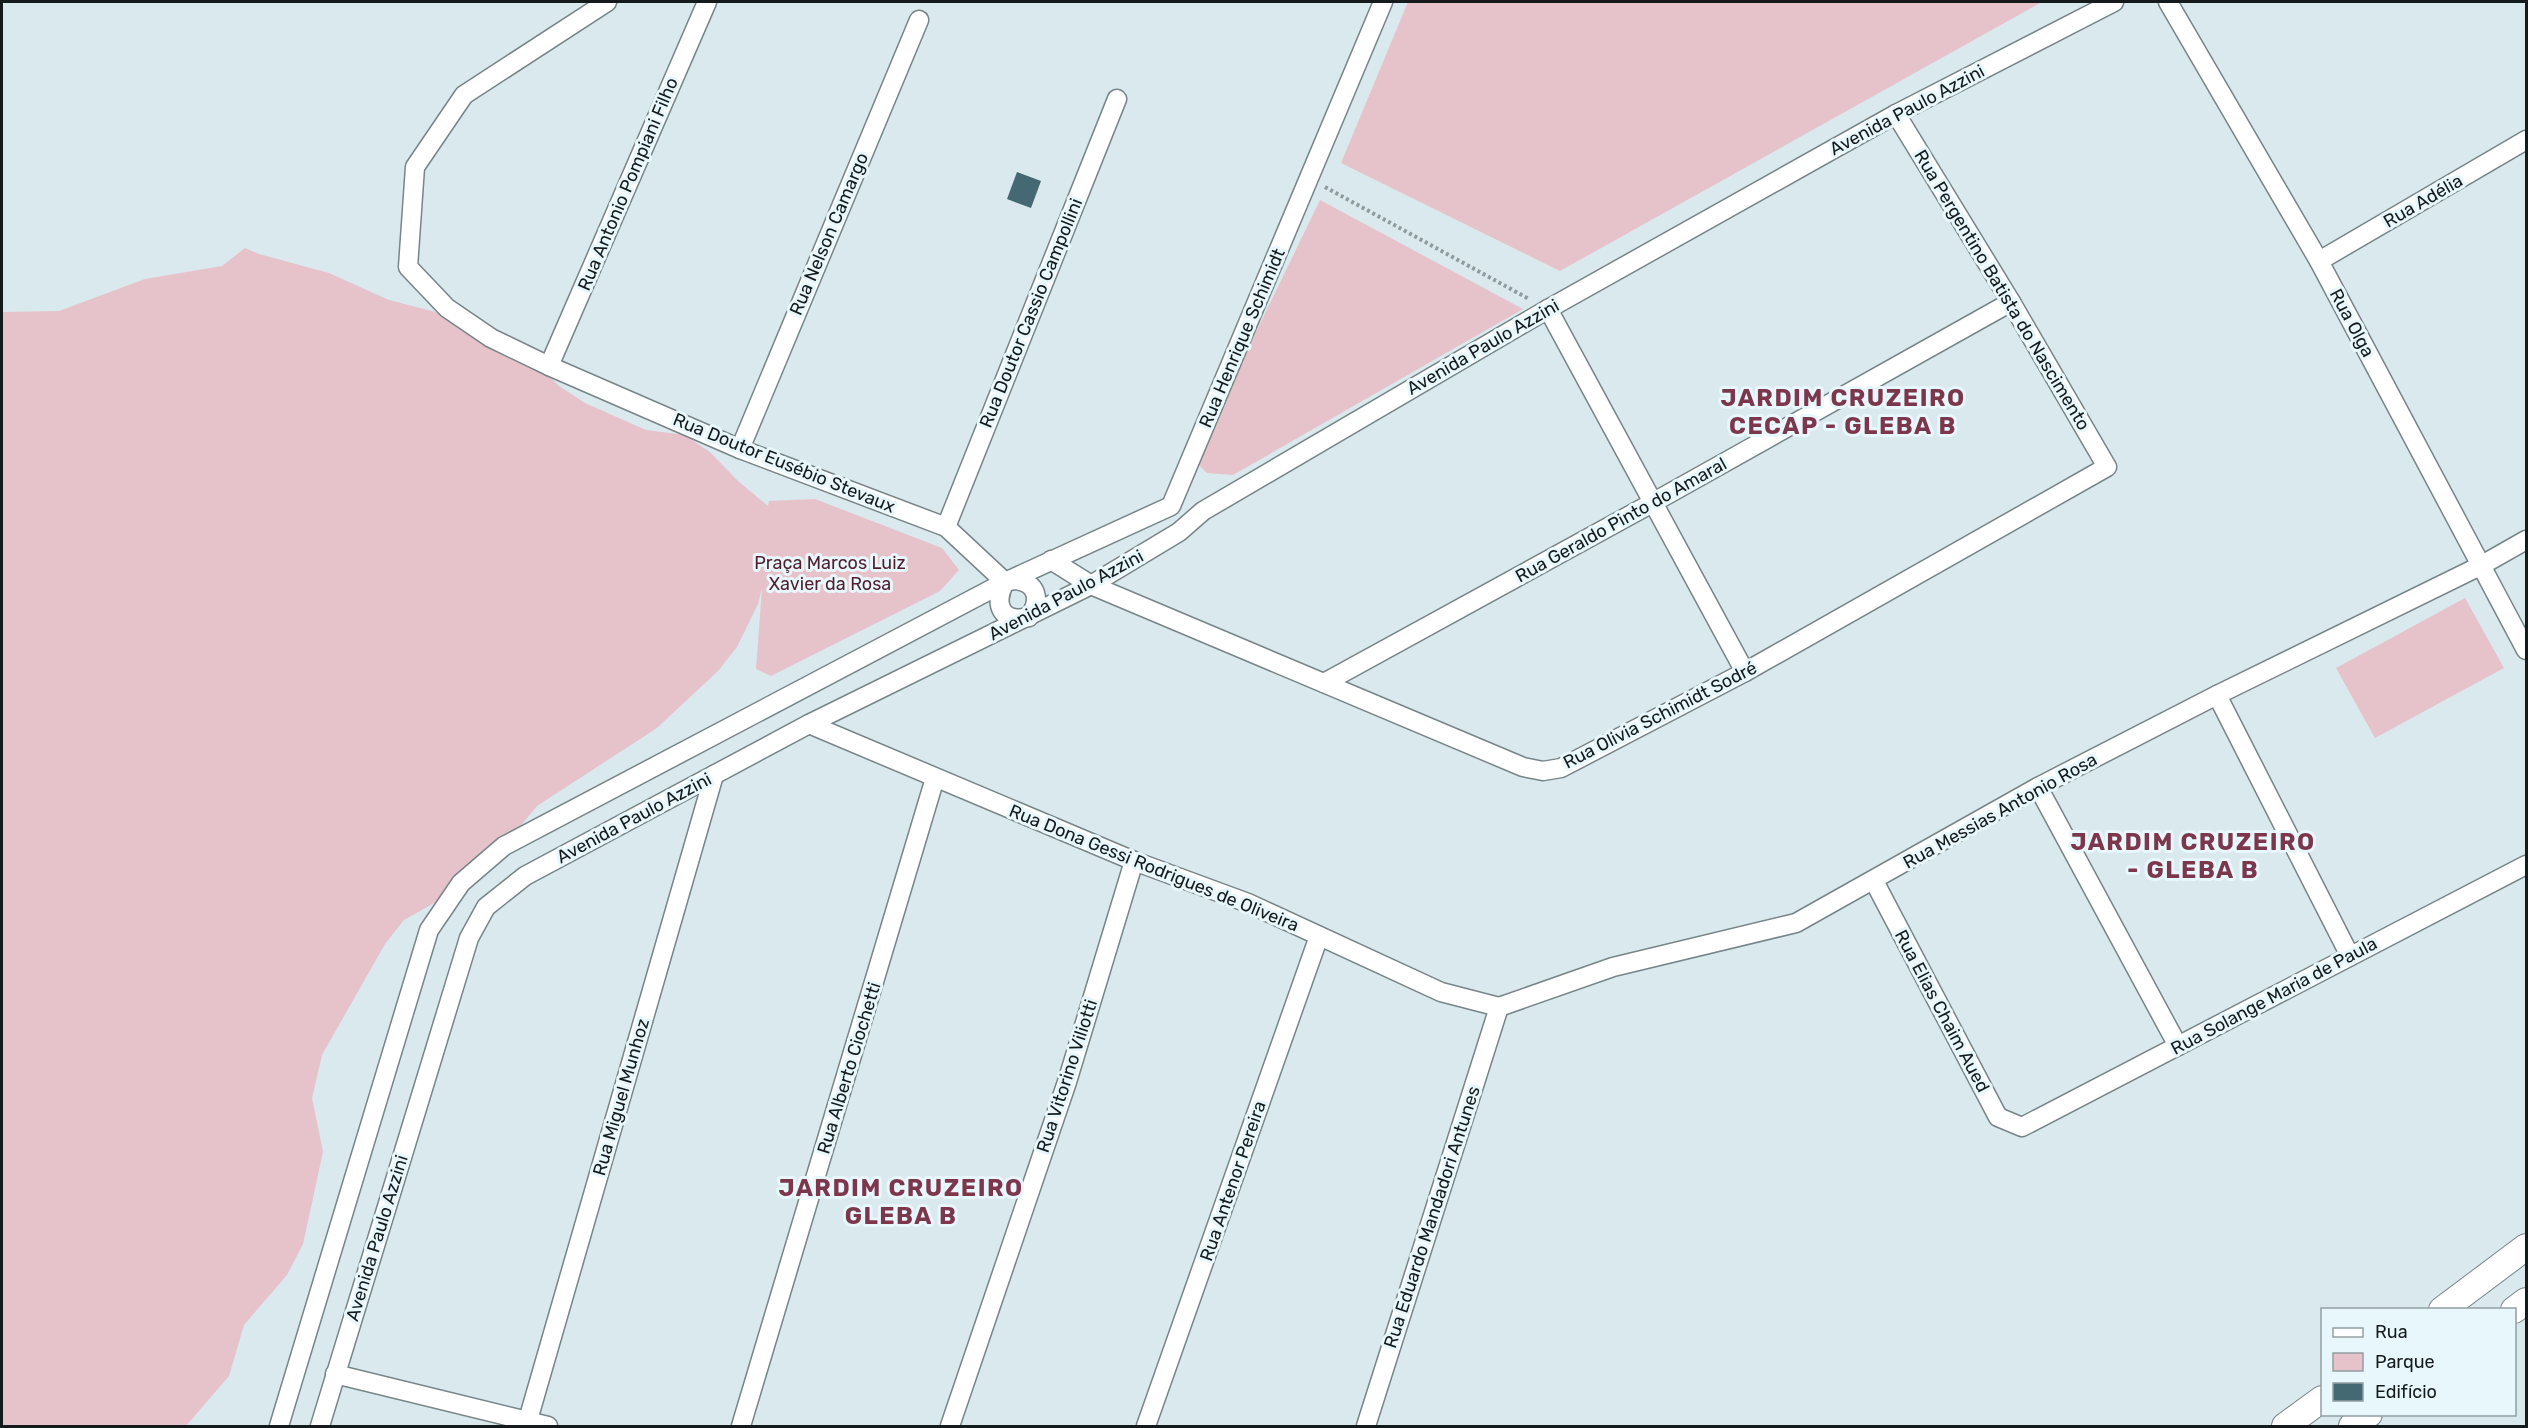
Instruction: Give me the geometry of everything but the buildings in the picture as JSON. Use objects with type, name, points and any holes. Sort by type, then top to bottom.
[{"type":"main road","points":[[2445,1308],[2526,1247]]},
{"type":"main road","points":[[2285,1426],[2321,1400]]},
{"type":"main road","points":[[2352,1426],[2366,1416]]},
{"type":"street","name":"Rua Antonio Pompiani Filho","points":[[549,366],[707,2]]},
{"type":"street","name":"Rua Henrique Schimidt","points":[[1171,506],[1383,2]]},
{"type":"street","name":"Avenida Paulo Azzini","points":[[320,1426],[469,938],[486,907],[525,876],[809,724],[1029,618],[1091,585],[1179,531],[1203,511],[1548,309],[1896,114],[2114,2]]},
{"type":"street","name":"Rua Olga","points":[[2168,2],[2319,261],[2526,650]]},
{"type":"street","name":"Rua Doutor Eusébio Stevaux","points":[[600,4],[464,94],[415,167],[408,267],[447,308],[491,338],[549,366],[740,449],[946,527],[1005,582]]},
{"type":"street","name":"Rua Nelson Camargo","points":[[740,449],[919,20]]},
{"type":"street","name":"Rua Doutor Cassio Campollini","points":[[946,527],[1117,99]]},
{"type":"street","name":"Rua Pergentino Batista do Nascimento","points":[[1896,114],[2011,302],[2107,467]]},
{"type":"street","name":"Rua Adélia","points":[[2319,261],[2526,140]]},
{"type":"street","name":"Rua Geraldo Pinto do Amaral","points":[[1324,683],[2011,302]]},
{"type":"street","points":[[1548,309],[1745,672]]},
{"type":"street","name":"Rua Olivia Schimidt Sodré","points":[[1051,560],[1091,585],[1523,767],[1543,771],[1561,768],[1745,672],[2107,467]]},
{"type":"street","points":[[1005,582],[1023,581],[1031,585],[1036,592],[1038,600],[1029,618],[1015,619],[1002,611],[999,596],[1005,582],[1171,506],[1203,511]]},
{"type":"street","points":[[1171,506],[1179,531]]},
{"type":"street","name":"Rua Messias Antonio Rosa","points":[[1499,1007],[1613,967],[1796,923],[2038,787],[2217,695],[2482,565],[2526,540]]},
{"type":"street","name":"Avenida Paulo Azzini","points":[[279,1426],[429,930],[461,883],[504,846],[1005,582]]},
{"type":"street","points":[[2217,695],[2350,956]]},
{"type":"street","name":"Rua Dona Gessi Rodrigues de Oliveira","points":[[809,724],[1134,861],[1248,903],[1441,992],[1499,1007]]},
{"type":"street","name":"Rua Miguel Munhoz","points":[[528,1420],[714,775]]},
{"type":"street","name":"Rua Alberto Ciochetti","points":[[741,1426],[935,778]]},
{"type":"street","points":[[2038,787],[2178,1046]]},
{"type":"street","name":"Rua Vitorino Viliotti","points":[[950,1426],[1067,1082],[1134,861]]},
{"type":"street","name":"Rua Solange Maria de Paula","points":[[2022,1127],[2526,865]]},
{"type":"street","name":"Rua Elias Chaim Aued","points":[[1874,881],[1998,1118],[2022,1127]]},
{"type":"street","name":"Rua Antenor Pereira","points":[[1146,1426],[1319,936]]},
{"type":"street","name":"Rua Eduardo Mandadori Antunes","points":[[1366,1426],[1499,1007]]},
{"type":"street","points":[[335,1374],[548,1426]]},
{"type":"path","points":[[1309,178],[1548,309]]},
{"type":"green space","points":[[1408,2],[2042,2],[1560,271],[1341,163]]},
{"type":"green space","points":[[1320,200],[1523,309],[1233,475],[1207,473],[1194,460]]},
{"type":"green space","name":"Praça Marcos Luiz Xavier da Rosa","points":[[245,248],[329,273],[389,300],[494,327],[533,359],[559,386],[585,403],[646,430],[685,435],[711,453],[737,480],[768,506],[769,501],[815,499],[942,548],[959,570],[940,591],[771,676],[756,669],[762,588],[758,604],[737,647],[718,671],[657,728],[537,806],[477,879],[404,920],[385,944],[322,1055],[312,1098],[323,1152],[303,1244],[287,1275],[244,1325],[229,1376],[186,1426],[2,1426],[2,312],[59,311],[145,279],[222,266]]},
{"type":"green space","points":[[2465,598],[2504,668],[2375,738],[2336,668]]},
{"type":"district","name":"JARDIM CRUZEIRO CECAP - GLEBA B","points":[[1843,412]]},
{"type":"district","name":"JARDIM CRUZEIRO - GLEBA B","points":[[2193,856]]},
{"type":"district","name":"JARDIM CRUZEIRO GLEBA B","points":[[901,1202]]}]
